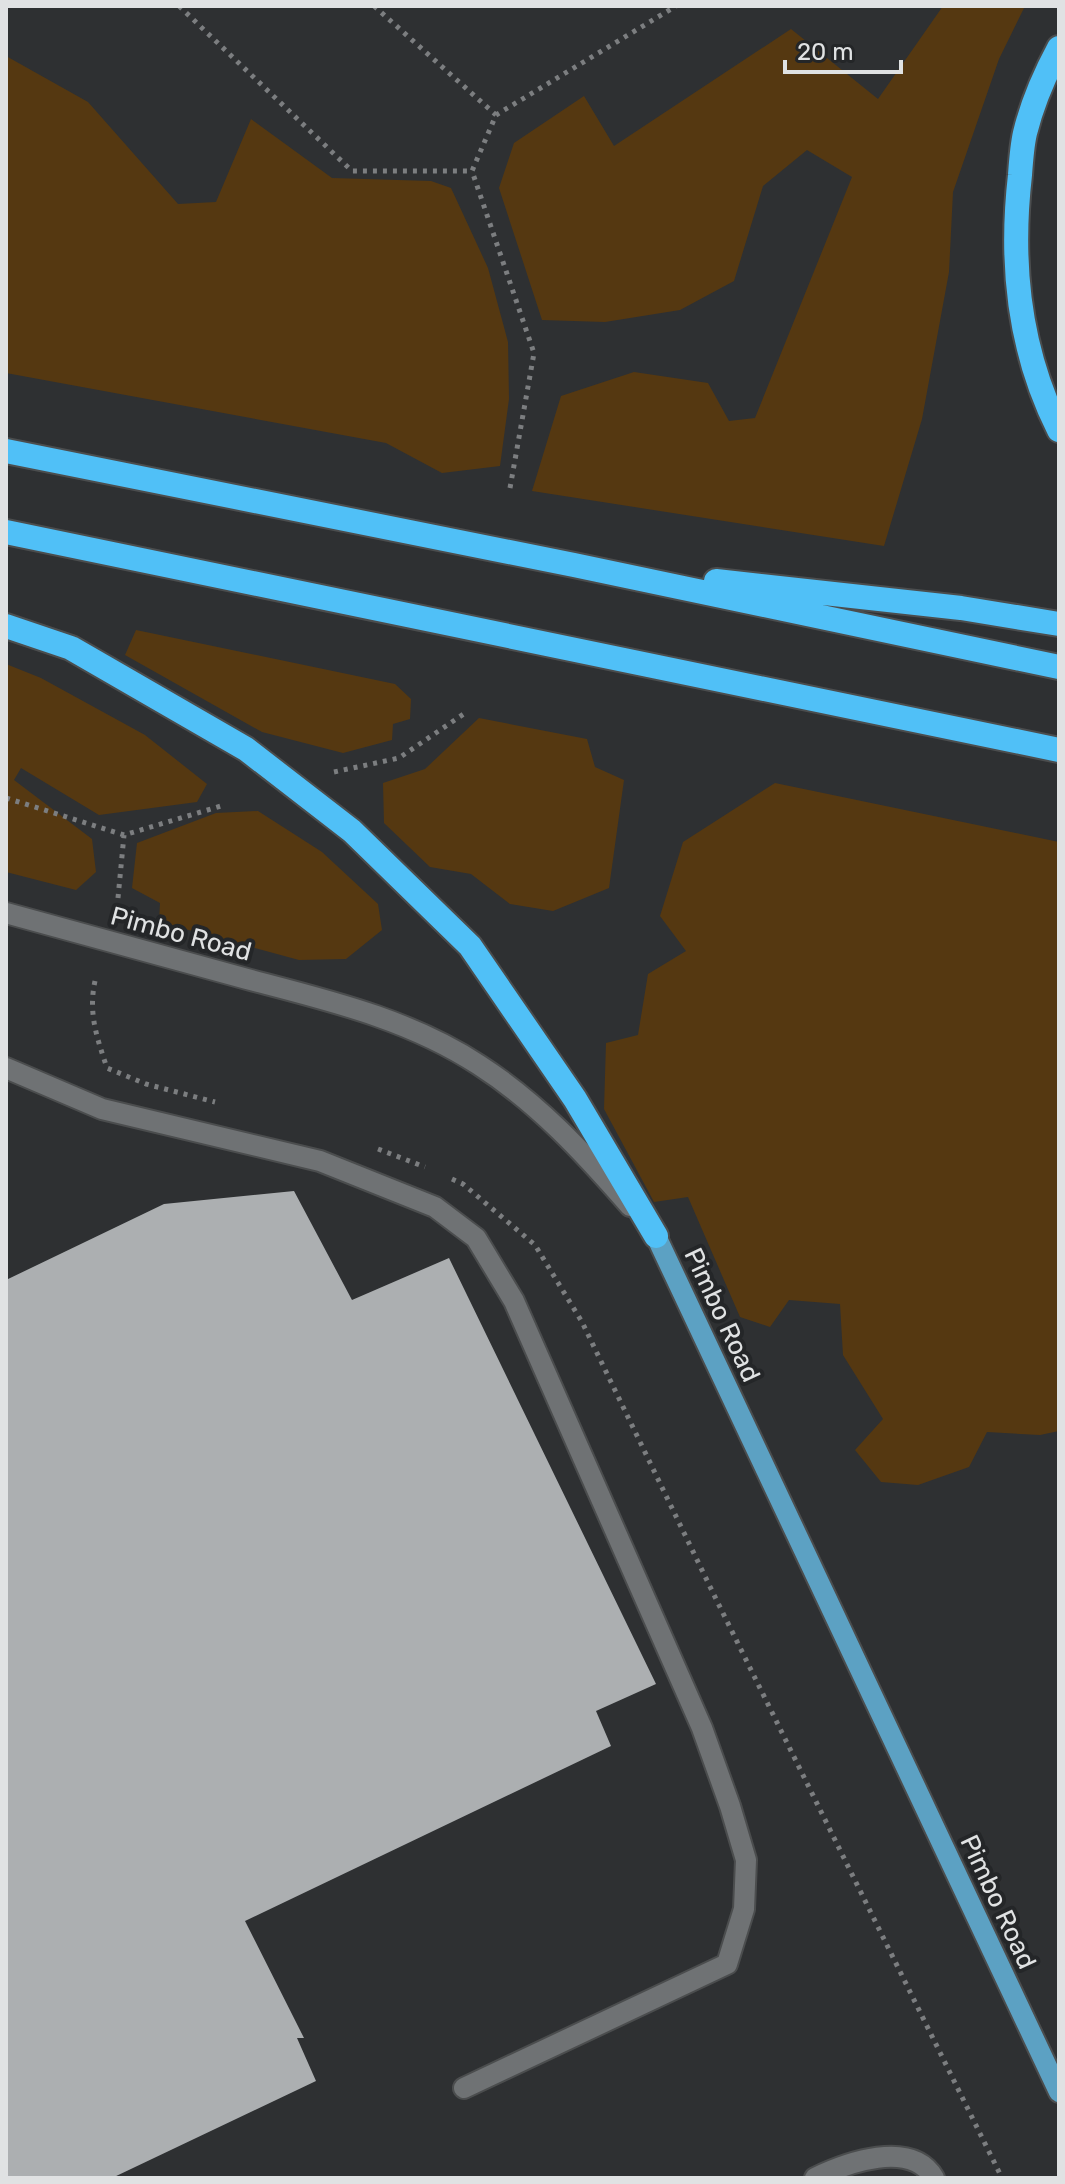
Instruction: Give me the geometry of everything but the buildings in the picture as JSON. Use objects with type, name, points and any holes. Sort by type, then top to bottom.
[{"type":"highway","points":[[1059,48],[1047,70],[1025,133],[1016,208],[1018,293],[1031,356],[1047,407],[1059,430]]},
{"type":"highway","points":[[6,451],[574,565],[1059,667]]},
{"type":"highway","points":[[6,532],[1059,750]]},
{"type":"highway","points":[[574,565],[961,608],[1059,624]]},
{"type":"highway","points":[[6,626],[71,648],[246,749],[352,831],[470,946],[575,1099],[656,1236]]},
{"type":"main road","name":"Pimbo Road","points":[[656,1236],[1059,2092]]},
{"type":"street","name":"Pimbo Road","points":[[6,913],[407,1025],[479,1064],[537,1107],[592,1162],[656,1236]]},
{"type":"street","points":[[6,1068],[102,1109],[320,1161],[435,1207],[476,1238],[514,1301],[702,1728],[746,1860],[744,1909],[727,1964],[464,2088]]},
{"type":"street","points":[[815,2178],[870,2157],[902,2157],[930,2171],[934,2178]]},
{"type":"path","points":[[179,6],[352,171],[472,171]]},
{"type":"path","points":[[374,6],[496,115]]},
{"type":"path","points":[[510,488],[534,353],[472,171],[496,115],[676,6]]},
{"type":"path","points":[[334,772],[399,758],[468,711]]},
{"type":"path","points":[[6,798],[124,835],[221,806]]},
{"type":"path","points":[[118,898],[124,835]]},
{"type":"shaded area","points":[[943,6],[1025,6],[999,59],[953,192],[949,272],[922,419],[884,546],[532,491],[561,396],[634,372],[708,383],[729,421],[755,418],[852,177],[807,150],[763,186],[734,281],[680,310],[605,322],[542,320],[499,188],[514,143],[584,96],[614,146],[791,29],[878,99]]},
{"type":"shaded area","points":[[6,56],[88,102],[178,204],[216,202],[251,119],[332,178],[431,181],[451,188],[488,268],[508,342],[509,399],[500,466],[442,473],[386,443],[6,373]]},
{"type":"shaded area","points":[[136,630],[395,684],[411,699],[410,719],[393,724],[392,740],[343,753],[262,732],[125,655]]},
{"type":"shaded area","points":[[6,664],[41,678],[145,735],[207,784],[197,802],[99,815],[21,768],[14,780],[92,839],[96,872],[76,890],[6,872]]},
{"type":"shaded area","points":[[479,718],[587,739],[595,767],[624,780],[609,888],[553,911],[510,904],[471,874],[430,867],[384,823],[383,783],[425,769]]},
{"type":"shaded area","points":[[775,783],[1059,842],[1059,1431],[1040,1435],[987,1432],[969,1467],[918,1485],[881,1482],[855,1450],[883,1419],[843,1355],[840,1304],[789,1300],[770,1327],[740,1317],[688,1197],[654,1202],[604,1109],[606,1043],[638,1035],[648,974],[686,951],[660,916],[683,842]]},
{"type":"shaded area","points":[[258,811],[322,852],[378,904],[382,930],[346,959],[299,960],[159,922],[160,903],[132,888],[137,843],[216,813]]}]
